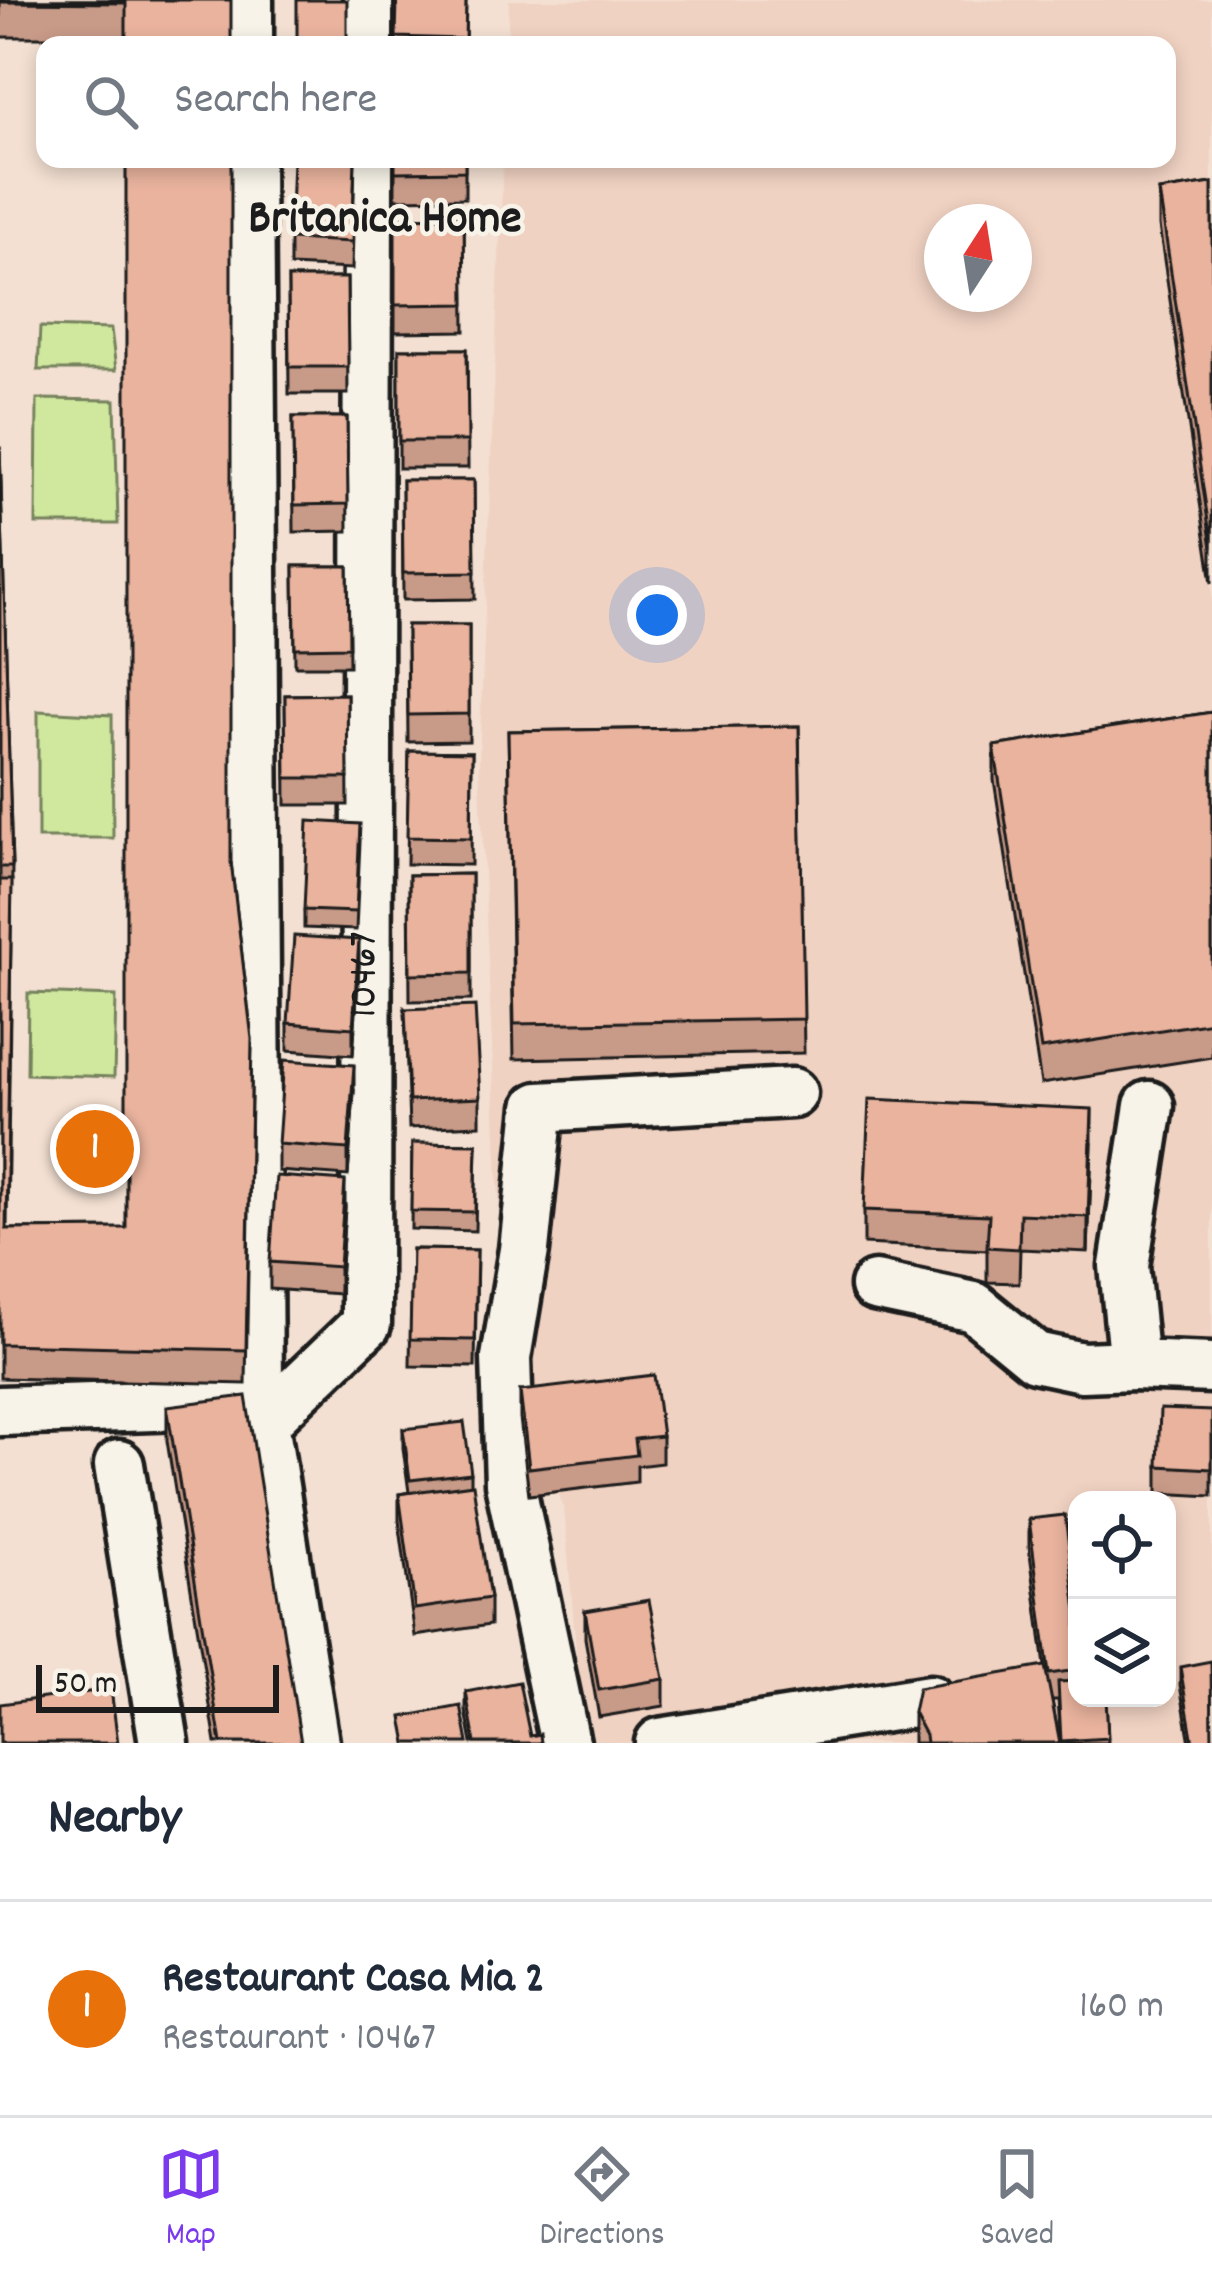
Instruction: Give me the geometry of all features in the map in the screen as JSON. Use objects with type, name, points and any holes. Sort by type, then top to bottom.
[{"type":"street","points":[[248,0],[248,36]]},
{"type":"street","points":[[368,0],[368,36]]},
{"type":"street","points":[[0,1411],[246,1403],[258,1390],[249,168]]},
{"type":"street","name":"10467","points":[[314,1743],[264,1422],[366,1324],[368,168]]},
{"type":"street","points":[[565,1743],[509,1462],[506,1358],[524,1250],[539,1107],[792,1093]]},
{"type":"street","points":[[1134,1365],[1124,1266],[1149,1106]]},
{"type":"street","points":[[875,1286],[974,1307],[1035,1357],[1082,1367],[1212,1368]]},
{"type":"street","points":[[119,1465],[164,1743]]},
{"type":"street","points":[[660,1743],[930,1700]]},
{"type":"shaded area","points":[[509,0],[1212,0],[1212,1743],[584,1743],[564,1509],[506,1358],[479,762],[503,168],[1176,168],[1176,36],[507,36]]},
{"type":"green space","points":[[40,327],[111,329],[116,370],[38,370]]},
{"type":"green space","points":[[37,399],[115,400],[118,524],[36,524]]},
{"type":"green space","points":[[38,711],[112,715],[113,838],[38,838]]},
{"type":"green space","points":[[28,993],[116,996],[114,1077],[27,1074]]},
{"type":"building","points":[[231,0],[231,36],[126,36],[126,3],[0,2]]},
{"type":"building","points":[[297,0],[347,0],[347,36],[297,36]]},
{"type":"building","points":[[397,0],[466,0],[465,36],[396,36]]},
{"type":"building","points":[[126,168],[231,168],[231,862],[252,1039],[246,1350],[0,1344],[0,880],[12,880],[6,1229],[126,1228]]},
{"type":"building","points":[[293,168],[355,168],[352,242],[290,239]]},
{"type":"building","points":[[395,168],[465,168],[465,171],[395,172]]},
{"type":"building","points":[[1212,183],[1212,548],[1159,191]]},
{"type":"building","points":[[464,217],[465,304],[395,305],[395,218]]},
{"type":"building","points":[[288,278],[347,278],[348,367],[289,367]]},
{"type":"building","points":[[399,349],[467,349],[468,441],[399,441]]},
{"type":"building","points":[[293,417],[347,417],[348,504],[294,505]]},
{"type":"building","points":[[0,446],[12,867],[0,867]]},
{"type":"building","points":[[402,480],[474,480],[475,572],[403,573]]},
{"type":"building","points":[[294,566],[348,566],[349,647],[295,648]]},
{"type":"building","points":[[407,625],[469,625],[469,714],[408,715]]},
{"type":"building","points":[[347,694],[348,778],[286,778],[285,695]]},
{"type":"building","points":[[1212,712],[1212,1022],[1041,1049],[994,746]]},
{"type":"building","points":[[799,726],[804,1019],[514,1024],[508,731]]},
{"type":"building","points":[[409,751],[472,752],[471,838],[407,837]]},
{"type":"building","points":[[308,821],[360,824],[356,912],[304,910]]},
{"type":"building","points":[[471,874],[471,973],[410,974],[409,875]]},
{"type":"building","points":[[294,936],[359,940],[353,1028],[288,1023]]},
{"type":"building","points":[[475,1006],[480,1098],[409,1101],[405,1009]]},
{"type":"building","points":[[284,1060],[354,1065],[348,1149],[278,1144]]},
{"type":"building","points":[[869,1099],[1092,1109],[1088,1217],[1020,1214],[1019,1249],[987,1247],[989,1215],[864,1210]]},
{"type":"building","points":[[412,1143],[477,1144],[475,1212],[411,1211]]},
{"type":"building","points":[[276,1176],[345,1181],[339,1267],[270,1262]]},
{"type":"building","points":[[412,1249],[477,1250],[475,1340],[410,1339]]},
{"type":"building","points":[[654,1375],[662,1436],[635,1439],[637,1455],[529,1468],[520,1391]]},
{"type":"building","points":[[246,1396],[301,1743],[221,1743],[167,1406]]},
{"type":"building","points":[[1160,1409],[1212,1411],[1212,1469],[1158,1466]]},
{"type":"building","points":[[464,1422],[471,1473],[410,1480],[403,1429]]},
{"type":"building","points":[[473,1484],[490,1598],[415,1609],[399,1494]]},
{"type":"building","points":[[1065,1515],[1068,1671],[1049,1674],[1029,1519]]},
{"type":"building","points":[[649,1600],[664,1679],[599,1690],[585,1611]]},
{"type":"building","points":[[1211,1661],[1212,1743],[1193,1743],[1180,1667]]},
{"type":"building","points":[[1045,1666],[1060,1743],[926,1743],[913,1712],[918,1688]]},
{"type":"building","points":[[1068,1681],[1068,1707],[1106,1707],[1108,1738],[1061,1741],[1058,1682]]},
{"type":"building","points":[[519,1682],[530,1736],[540,1734],[541,1743],[475,1743],[466,1692]]},
{"type":"building","points":[[111,1689],[118,1743],[0,1743],[0,1704]]},
{"type":"building","points":[[461,1706],[468,1743],[407,1743],[402,1717]]},
{"type":"place","name":"Restaurant Casa Mia 2","points":[[95,1149]]},
{"type":"district","name":"Britanica Home","points":[[385,221]]}]
